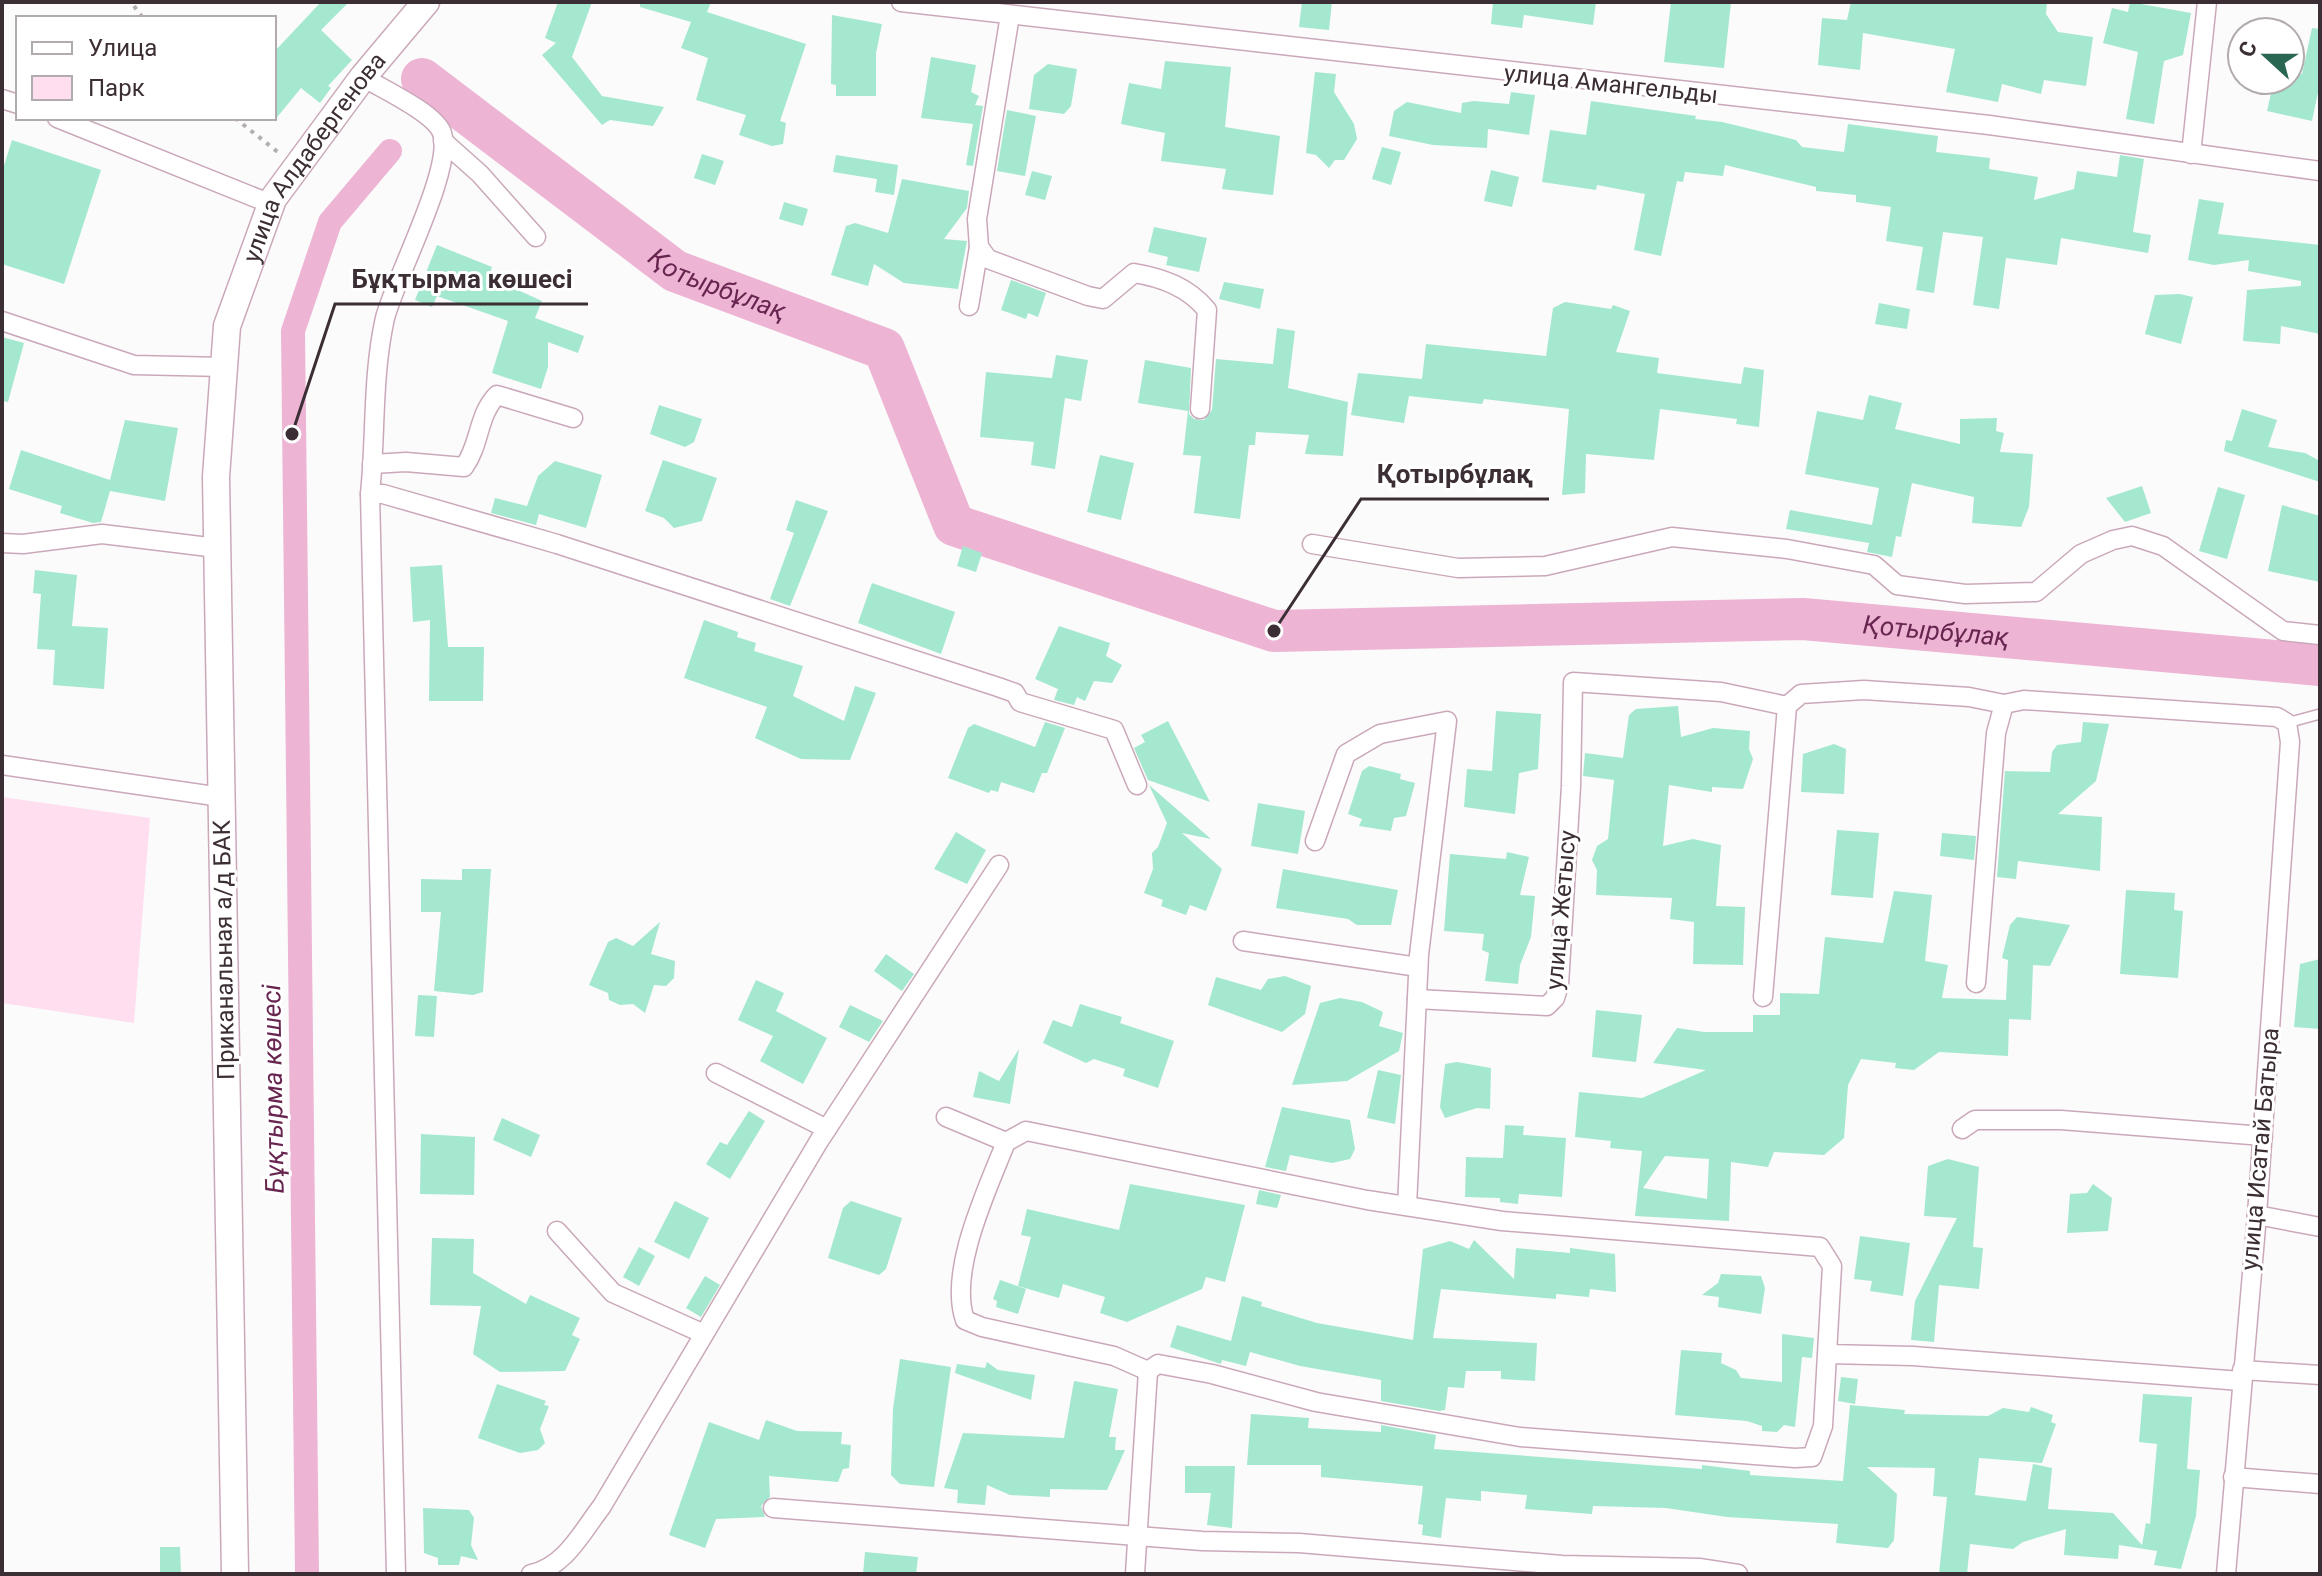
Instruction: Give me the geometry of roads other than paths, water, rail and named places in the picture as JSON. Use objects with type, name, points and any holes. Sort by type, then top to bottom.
[{"type":"main road","name":"улица Алдабергенова","points":[[227,326],[271,204],[363,77],[426,2]]},
{"type":"main road","name":"Приканальная а/д БАК","points":[[227,326],[216,477],[235,1574]]},
{"type":"street","name":"улица Амангельды","points":[[901,2],[1989,125],[2320,171]]},
{"type":"street","points":[[2191,154],[2207,2]]},
{"type":"street","points":[[969,306],[979,247],[977,219],[1010,15]]},
{"type":"street","points":[[363,77],[432,119],[443,141],[480,174],[536,237]]},
{"type":"street","points":[[62,120],[271,204]]},
{"type":"street","points":[[396,1574],[370,494],[373,405],[385,318],[438,178],[443,141]]},
{"type":"street","points":[[979,247],[988,259],[1088,296],[1103,299],[1134,273],[1158,277],[1195,295],[1207,310],[1200,409]]},
{"type":"street","points":[[2,321],[134,365],[224,367]]},
{"type":"street","points":[[372,464],[406,462],[464,467],[475,451],[485,408],[497,395],[573,418]]},
{"type":"street","points":[[370,494],[383,494],[557,544],[998,687],[1015,693],[1020,702],[1114,730],[1137,785]]},
{"type":"street","points":[[2,543],[23,544],[102,534],[217,548]]},
{"type":"street","points":[[1312,544],[1458,568],[1545,566],[1672,537],[1787,549],[1874,565],[1897,585],[1965,594],[2036,592],[2081,554],[2113,540],[2132,536],[2163,546],[2251,612],[2283,631],[2320,635]]},
{"type":"street","name":"улица Жетысу","points":[[1417,999],[1547,1006],[1555,998],[1571,786],[1573,682],[1721,692],[1787,706]]},
{"type":"street","points":[[1763,997],[1787,706],[1801,694],[1864,690],[1969,697],[2004,704],[2024,700],[2176,708],[2277,717],[2287,723]]},
{"type":"street","points":[[1976,983],[1996,733],[2004,704]]},
{"type":"street","points":[[1315,841],[1346,754],[1380,734],[1447,721],[1418,967],[1407,1206]]},
{"type":"street","name":"улица Исатай Батыра","points":[[2226,1574],[2263,1136],[2290,742],[2287,723]]},
{"type":"street","points":[[2,765],[221,797]]},
{"type":"street","points":[[531,1574],[543,1572],[562,1559],[602,1506],[827,1129],[999,865]]},
{"type":"street","points":[[1243,941],[1418,967]]},
{"type":"street","points":[[716,1073],[827,1129]]},
{"type":"street","points":[[946,1117],[1006,1142]]},
{"type":"street","points":[[1962,1129],[1975,1120],[2061,1120],[2263,1136]]},
{"type":"street","points":[[1026,1131],[1047,1132],[1118,1151],[1502,1221],[1820,1247],[1832,1266],[1823,1426],[1812,1457],[1520,1437],[1316,1402],[1212,1374],[1158,1364],[1148,1371],[1114,1356],[982,1327],[965,1320],[959,1302],[962,1272],[1006,1142],[1026,1131]]},
{"type":"street","points":[[2257,1215],[2320,1227]]},
{"type":"street","points":[[557,1231],[613,1293],[704,1334]]},
{"type":"street","points":[[1827,1354],[2241,1375],[2320,1375]]},
{"type":"street","points":[[1135,1574],[1148,1371]]},
{"type":"street","points":[[2233,1477],[2320,1484]]},
{"type":"street","points":[[773,1508],[1362,1547],[1562,1565],[1699,1568],[1738,1574]]},
{"type":"lane","points":[[2287,723],[2320,714]]},
{"type":"waterway","name":"Қотырбұлақ","points":[[422,79],[675,271],[884,349],[954,525],[1274,631],[1803,619],[2320,665]]},
{"type":"waterway","name":"Бұқтырма көшесі","points":[[307,1574],[293,331],[330,222],[390,151]]},
{"type":"place","name":"Бұқтырма көшесі","points":[[292,434]]},
{"type":"place","name":"Қотырбұлақ","points":[[1274,631]]}]
